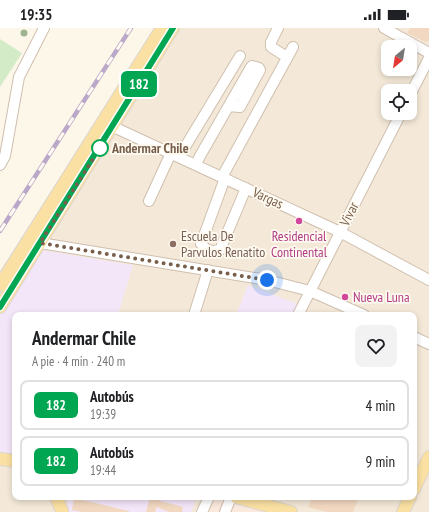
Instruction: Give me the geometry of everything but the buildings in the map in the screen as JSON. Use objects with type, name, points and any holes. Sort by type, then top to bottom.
[{"type":"main road","points":[[108,124],[162,28]]},
{"type":"main road","points":[[0,307],[34,242],[108,124],[173,28]]},
{"type":"main road","points":[[0,285],[34,242]]},
{"type":"main road","points":[[417,483],[429,457]]},
{"type":"main road","points":[[0,459],[12,461]]},
{"type":"main road","points":[[57,500],[62,512]]},
{"type":"main road","points":[[247,500],[291,512]]},
{"type":"main road","points":[[403,512],[409,500]]},
{"type":"street","points":[[0,165],[5,156],[18,77],[44,28]]},
{"type":"street","points":[[278,28],[271,42],[271,47],[287,58]]},
{"type":"street","points":[[384,28],[429,53]]},
{"type":"street","points":[[246,188],[220,250],[212,252],[206,250],[201,244],[224,177],[293,47]]},
{"type":"street","points":[[149,201],[175,155],[240,56]]},
{"type":"street","points":[[416,84],[429,58]]},
{"type":"street","points":[[196,164],[229,106]]},
{"type":"street","name":"Vivar","points":[[300,312],[397,120]]},
{"type":"street","name":"Vargas","points":[[108,124],[340,232],[429,280]]},
{"type":"street","points":[[34,242],[267,280],[310,291],[357,312]]},
{"type":"street","points":[[195,312],[208,270]]},
{"type":"street","points":[[417,338],[429,344]]},
{"type":"street","points":[[62,512],[64,500]]},
{"type":"street","points":[[202,512],[208,500]]},
{"type":"street","points":[[225,512],[230,500]]},
{"type":"shaded area","points":[[156,28],[429,28],[429,512],[0,512],[0,271]]},
{"type":"shaded area","points":[[35,249],[133,265],[119,312],[12,312],[12,456],[0,454],[0,306]]},
{"type":"shaded area","points":[[248,285],[298,304],[294,312],[237,312]]},
{"type":"shaded area","points":[[68,500],[194,500],[195,503],[191,512],[66,512]]},
{"type":"shaded area","points":[[214,500],[227,500],[272,512],[208,512]]},
{"type":"green space","points":[[0,39],[22,53],[0,87]]},
{"type":"railway","points":[[0,231],[131,28]]},
{"type":"bus line","name":"182","points":[[0,307],[173,28]]},
{"type":"place","name":"Andermar Chile","points":[[100,148]]},
{"type":"place","name":"Residencial Continental","points":[[299,221]]},
{"type":"place","name":"Escuela De Parvulos Renatito","points":[[173,244]]},
{"type":"place","name":"Nueva Luna","points":[[345,297]]},
{"type":"route","points":[[100,148],[40,243],[267,280]]}]
